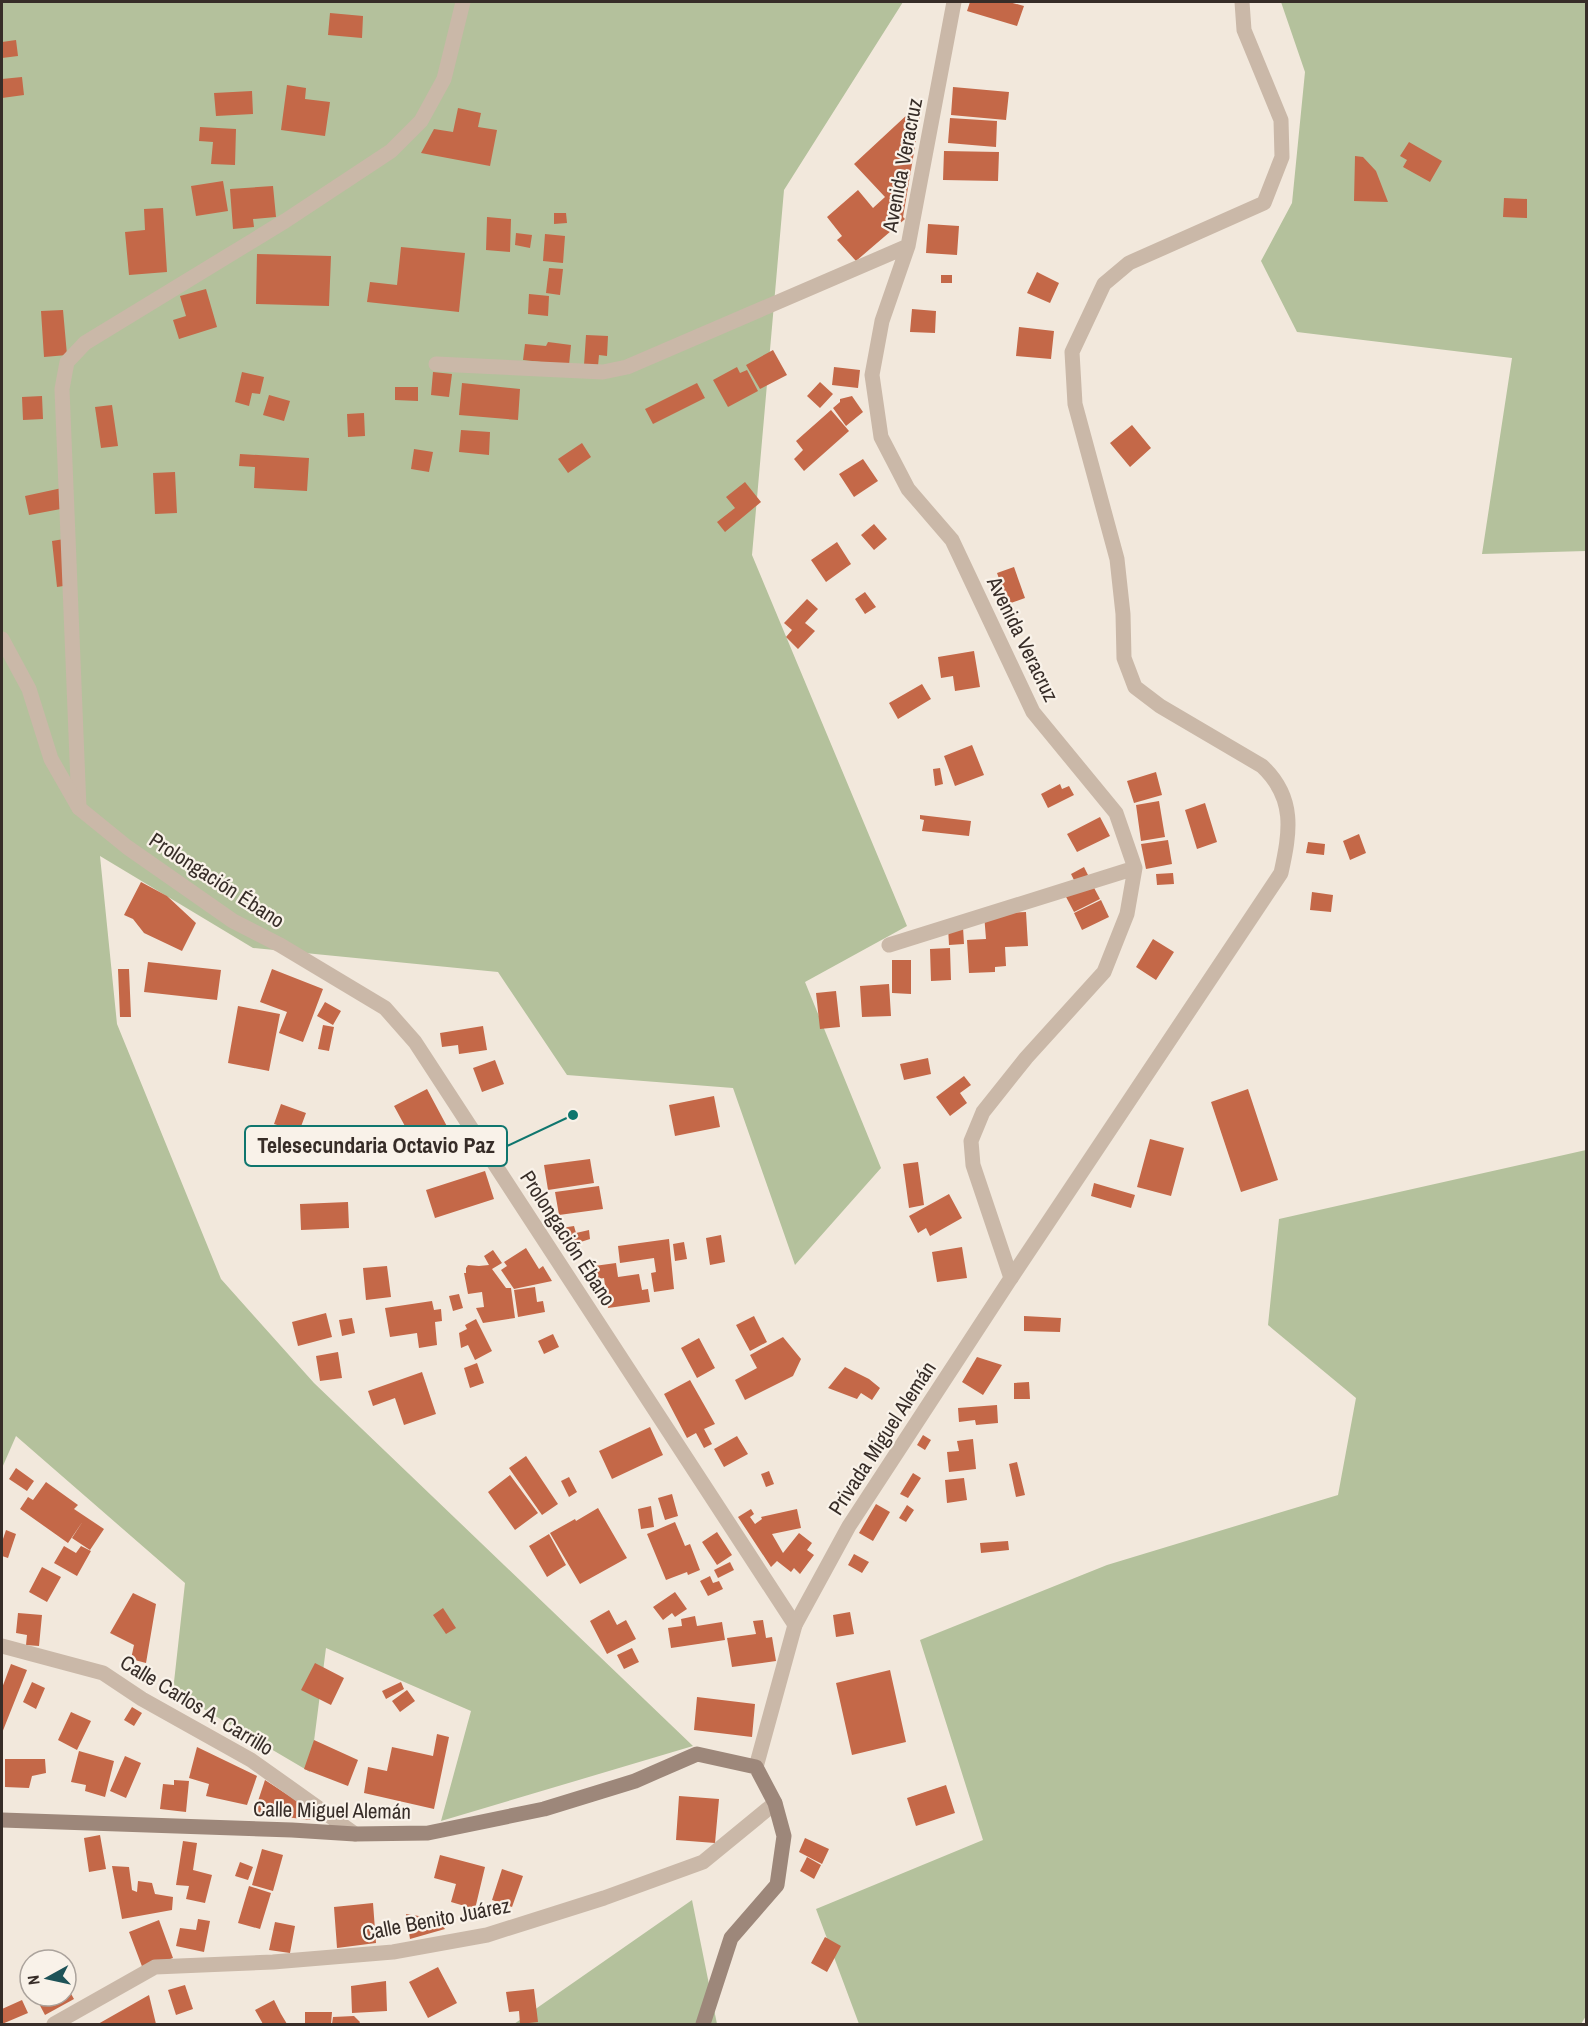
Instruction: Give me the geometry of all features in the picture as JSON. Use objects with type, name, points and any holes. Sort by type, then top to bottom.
[{"type":"main road","name":"Calle Miguel Alemán","points":[[2,1820],[356,1834],[428,1833],[544,1809],[635,1781],[697,1754],[756,1767]]},
{"type":"main road","points":[[703,2025],[731,1938],[777,1884],[784,1836],[775,1803],[756,1767]]},
{"type":"street","points":[[80,808],[62,388],[67,362],[85,343],[285,221],[391,151],[421,121],[444,79],[463,2]]},
{"type":"street","name":"Avenida Veracruz","points":[[954,2],[908,246],[882,321],[872,375],[881,437],[908,489],[951,540],[1033,712],[1116,813],[1135,868],[1127,914],[1104,972],[1026,1058],[983,1112],[972,1141],[973,1165],[1011,1278]]},
{"type":"street","name":"Privada Miguel Alemán","points":[[795,1625],[849,1526],[1281,873],[1289,838],[1289,814],[1275,778],[1262,766],[1160,706],[1135,687],[1124,658],[1123,614],[1117,559],[1075,404],[1072,352],[1104,284],[1129,263],[1264,203],[1282,157],[1281,120],[1244,30],[1242,2]]},
{"type":"street","points":[[436,364],[603,372],[627,367],[908,246]]},
{"type":"street","name":"Prolongación Ébano","points":[[2,639],[29,689],[51,759],[80,808],[127,847],[233,921],[280,945],[385,1008],[415,1042],[795,1625]]},
{"type":"street","points":[[890,945],[1135,868]]},
{"type":"street","points":[[756,1767],[795,1625]]},
{"type":"street","name":"Calle Carlos A. Carrillo","points":[[2,1646],[103,1673],[142,1699],[251,1760],[356,1834]]},
{"type":"street","name":"Calle Benito Juárez","points":[[54,2025],[155,1967],[273,1962],[393,1952],[487,1935],[603,1898],[703,1862],[775,1803]]},
{"type":"green space","points":[[2,2],[903,2],[784,190],[752,555],[907,926],[805,982],[881,1168],[795,1265],[733,1088],[567,1075],[498,972],[253,948],[100,856],[117,1024],[221,1279],[314,1383],[693,1746],[441,1821],[471,1711],[326,1648],[310,1772],[173,1691],[185,1583],[16,1436],[2,1468]]},
{"type":"green space","points":[[1281,2],[1586,2],[1586,551],[1482,554],[1512,358],[1297,332],[1261,261],[1292,203],[1305,72]]},
{"type":"green space","points":[[1586,1150],[1586,2016],[1581,2024],[859,2024],[816,1909],[983,1840],[920,1640],[1107,1565],[1338,1495],[1356,1398],[1268,1325],[1279,1219]]},
{"type":"green space","points":[[692,1900],[717,2024],[514,2024]]},
{"type":"building","points":[[970,2],[1009,2],[1024,6],[1017,26],[967,11]]},
{"type":"building","points":[[330,13],[363,16],[362,38],[328,35]]},
{"type":"building","points":[[16,40],[18,56],[2,58],[2,42]]},
{"type":"building","points":[[22,77],[24,95],[2,98],[2,79]]},
{"type":"building","points":[[287,85],[306,88],[305,99],[330,102],[325,136],[281,130]]},
{"type":"building","points":[[953,87],[1009,92],[1006,120],[951,115]]},
{"type":"building","points":[[252,91],[253,114],[216,116],[214,93]]},
{"type":"building","points":[[458,108],[481,113],[478,127],[497,130],[490,166],[421,153],[434,129],[453,132]]},
{"type":"building","points":[[909,113],[920,117],[903,217],[905,219],[856,261],[837,240],[842,236],[827,217],[858,190],[873,208],[885,197],[854,164]]},
{"type":"building","points":[[950,118],[997,121],[996,147],[948,143]]},
{"type":"building","points":[[200,127],[236,129],[235,165],[211,164],[213,142],[199,141]]},
{"type":"building","points":[[1409,142],[1442,161],[1430,182],[1403,167],[1407,160],[1400,156]]},
{"type":"building","points":[[944,151],[999,152],[998,181],[943,180]]},
{"type":"building","points":[[1355,156],[1363,157],[1376,171],[1388,202],[1354,201]]},
{"type":"building","points":[[223,181],[228,211],[196,216],[191,186]]},
{"type":"building","points":[[273,186],[276,217],[253,219],[254,227],[233,229],[230,189]]},
{"type":"building","points":[[1504,198],[1527,199],[1527,218],[1503,217]]},
{"type":"building","points":[[163,208],[167,272],[129,275],[125,232],[145,230],[144,209]]},
{"type":"building","points":[[554,213],[566,213],[567,223],[554,224]]},
{"type":"building","points":[[487,217],[511,219],[510,252],[486,250]]},
{"type":"building","points":[[928,224],[959,226],[957,255],[926,253]]},
{"type":"building","points":[[516,233],[532,235],[530,248],[515,245]]},
{"type":"building","points":[[545,234],[565,236],[563,263],[543,261]]},
{"type":"building","points":[[401,247],[465,253],[459,312],[367,302],[370,282],[397,285]]},
{"type":"building","points":[[257,254],[331,256],[329,306],[256,304]]},
{"type":"building","points":[[549,268],[563,269],[560,295],[546,293]]},
{"type":"building","points":[[1037,272],[1059,283],[1050,303],[1027,293]]},
{"type":"building","points":[[941,275],[952,275],[952,283],[941,283]]},
{"type":"building","points":[[206,289],[217,327],[179,339],[173,320],[186,316],[180,296]]},
{"type":"building","points":[[529,294],[549,296],[548,316],[528,314]]},
{"type":"building","points":[[912,309],[936,311],[935,333],[910,332]]},
{"type":"building","points":[[63,310],[67,355],[44,357],[41,311]]},
{"type":"building","points":[[1019,327],[1054,331],[1051,359],[1016,356]]},
{"type":"building","points":[[586,335],[608,336],[607,356],[599,355],[598,366],[584,365]]},
{"type":"building","points":[[548,342],[571,345],[569,365],[523,360],[525,344],[546,346]]},
{"type":"building","points":[[773,350],[787,375],[760,389],[746,365]]},
{"type":"building","points":[[737,367],[740,373],[747,370],[758,391],[728,407],[713,380]]},
{"type":"building","points":[[834,367],[860,370],[858,388],[832,385]]},
{"type":"building","points":[[242,372],[264,377],[260,394],[252,393],[249,406],[235,402]]},
{"type":"building","points":[[433,372],[452,374],[449,397],[431,395]]},
{"type":"building","points":[[820,382],[833,394],[820,408],[807,396]]},
{"type":"building","points":[[462,383],[520,389],[518,420],[459,415]]},
{"type":"building","points":[[697,383],[705,398],[653,424],[645,409]]},
{"type":"building","points":[[395,387],[418,387],[418,401],[395,400]]},
{"type":"building","points":[[269,395],[290,401],[284,421],[263,415]]},
{"type":"building","points":[[42,396],[43,419],[23,420],[22,397]]},
{"type":"building","points":[[852,396],[863,412],[846,426],[833,408],[840,402],[840,399]]},
{"type":"building","points":[[112,405],[118,446],[101,448],[95,407]]},
{"type":"building","points":[[831,410],[849,431],[804,471],[794,459],[803,450],[796,441]]},
{"type":"building","points":[[364,413],[365,436],[348,437],[347,414]]},
{"type":"building","points":[[1132,425],[1151,448],[1130,467],[1110,443]]},
{"type":"building","points":[[461,430],[490,432],[489,455],[459,452]]},
{"type":"building","points":[[582,443],[591,457],[568,473],[558,459]]},
{"type":"building","points":[[414,449],[433,452],[429,472],[411,469]]},
{"type":"building","points":[[240,454],[309,458],[307,491],[254,488],[255,467],[239,466]]},
{"type":"building","points":[[863,459],[878,481],[854,497],[839,474]]},
{"type":"building","points":[[175,472],[177,513],[155,514],[153,473]]},
{"type":"building","points":[[745,482],[761,502],[725,532],[717,522],[735,508],[726,497]]},
{"type":"building","points":[[62,488],[66,508],[29,515],[25,496]]},
{"type":"building","points":[[874,524],[887,539],[874,550],[861,535]]},
{"type":"building","points":[[64,539],[70,585],[57,587],[52,541]]},
{"type":"building","points":[[837,542],[851,564],[826,582],[811,560]]},
{"type":"building","points":[[1014,567],[1025,598],[1008,604],[997,573]]},
{"type":"building","points":[[865,592],[876,607],[865,614],[855,599]]},
{"type":"building","points":[[807,599],[818,609],[805,623],[815,631],[798,649],[786,637],[792,630],[784,623]]},
{"type":"building","points":[[974,651],[980,687],[955,691],[953,676],[941,678],[938,657]]},
{"type":"building","points":[[922,684],[931,699],[898,719],[889,703]]},
{"type":"building","points":[[972,745],[984,775],[955,786],[944,756]]},
{"type":"building","points":[[940,768],[943,784],[935,786],[933,769]]},
{"type":"building","points":[[1156,772],[1162,795],[1134,803],[1127,781]]},
{"type":"building","points":[[1060,784],[1062,789],[1069,786],[1074,795],[1048,808],[1041,794]]},
{"type":"building","points":[[1159,801],[1165,837],[1141,841],[1136,805]]},
{"type":"building","points":[[1205,803],[1217,842],[1197,849],[1185,810]]},
{"type":"building","points":[[920,815],[971,821],[969,836],[922,831],[924,820],[920,819]]},
{"type":"building","points":[[1100,817],[1110,836],[1077,852],[1067,834]]},
{"type":"building","points":[[1359,834],[1366,853],[1350,860],[1343,841]]},
{"type":"building","points":[[1168,840],[1172,864],[1146,869],[1141,844]]},
{"type":"building","points":[[1308,842],[1325,844],[1324,855],[1306,853]]},
{"type":"building","points":[[1084,867],[1090,879],[1077,886],[1071,874]]},
{"type":"building","points":[[1173,873],[1174,884],[1157,885],[1156,874]]},
{"type":"building","points":[[141,882],[167,896],[196,923],[182,951],[144,933],[133,919],[124,915]]},
{"type":"building","points":[[1091,882],[1100,899],[1074,912],[1065,895]]},
{"type":"building","points":[[1312,892],[1333,895],[1331,912],[1310,910]]},
{"type":"building","points":[[1101,900],[1109,917],[1082,930],[1074,913]]},
{"type":"building","points":[[1026,912],[1028,946],[1005,947],[1006,966],[995,967],[995,972],[969,973],[967,940],[986,939],[984,914]]},
{"type":"building","points":[[948,927],[963,927],[964,944],[949,945]]},
{"type":"building","points":[[1153,939],[1174,952],[1156,980],[1136,967]]},
{"type":"building","points":[[950,948],[951,980],[931,981],[930,949]]},
{"type":"building","points":[[892,960],[911,960],[911,994],[892,993]]},
{"type":"building","points":[[148,962],[221,970],[217,1000],[144,992]]},
{"type":"building","points":[[118,969],[129,969],[131,1017],[120,1017]]},
{"type":"building","points":[[272,969],[323,989],[303,1042],[279,1033],[287,1012],[260,1002]]},
{"type":"building","points":[[889,984],[891,1016],[862,1017],[860,986]]},
{"type":"building","points":[[836,991],[840,1027],[820,1029],[816,993]]},
{"type":"building","points":[[325,1002],[341,1011],[333,1025],[317,1016]]},
{"type":"building","points":[[238,1006],[280,1014],[269,1071],[228,1063]]},
{"type":"building","points":[[323,1025],[334,1027],[329,1051],[318,1049]]},
{"type":"building","points":[[483,1026],[487,1050],[459,1054],[458,1045],[442,1047],[440,1033]]},
{"type":"building","points":[[928,1058],[931,1074],[904,1080],[900,1064]]},
{"type":"building","points":[[495,1060],[504,1084],[482,1092],[473,1068]]},
{"type":"building","points":[[964,1076],[971,1085],[960,1093],[967,1103],[950,1116],[936,1097]]},
{"type":"building","points":[[427,1089],[450,1132],[418,1150],[394,1106]]},
{"type":"building","points":[[1248,1089],[1278,1180],[1241,1192],[1211,1102]]},
{"type":"building","points":[[714,1096],[720,1127],[675,1136],[669,1105]]},
{"type":"building","points":[[281,1104],[306,1113],[299,1132],[274,1124]]},
{"type":"building","points":[[1150,1139],[1184,1148],[1171,1196],[1137,1187]]},
{"type":"building","points":[[590,1159],[594,1183],[548,1190],[544,1165]]},
{"type":"building","points":[[918,1162],[924,1205],[909,1208],[903,1164]]},
{"type":"building","points":[[485,1171],[494,1199],[435,1218],[426,1190]]},
{"type":"building","points":[[1094,1183],[1135,1195],[1131,1208],[1091,1196]]},
{"type":"building","points":[[599,1186],[603,1209],[559,1215],[555,1192]]},
{"type":"building","points":[[949,1194],[962,1218],[930,1236],[926,1228],[918,1233],[909,1216]]},
{"type":"building","points":[[348,1202],[349,1228],[301,1230],[300,1204]]},
{"type":"building","points":[[574,1226],[576,1233],[589,1230],[590,1239],[565,1247],[555,1229]]},
{"type":"building","points":[[721,1235],[725,1262],[710,1265],[706,1238]]},
{"type":"building","points":[[669,1239],[674,1289],[654,1292],[651,1273],[656,1272],[654,1258],[620,1263],[618,1246]]},
{"type":"building","points":[[684,1242],[687,1259],[675,1261],[673,1244]]},
{"type":"building","points":[[962,1247],[967,1278],[937,1282],[932,1252]]},
{"type":"building","points":[[526,1248],[539,1269],[543,1266],[552,1281],[514,1289],[501,1270],[507,1266],[504,1262]]},
{"type":"building","points":[[493,1250],[502,1263],[492,1269],[506,1288],[511,1288],[515,1318],[483,1323],[476,1308],[484,1307],[482,1292],[468,1294],[464,1273],[468,1265],[489,1265],[484,1256]]},
{"type":"building","points":[[616,1263],[618,1277],[639,1274],[642,1290],[648,1289],[650,1302],[608,1308],[604,1278],[589,1281],[587,1267]]},
{"type":"building","points":[[387,1266],[391,1297],[366,1300],[363,1268]]},
{"type":"building","points":[[535,1287],[537,1302],[543,1301],[545,1312],[518,1317],[514,1290]]},
{"type":"building","points":[[459,1294],[463,1308],[453,1311],[449,1296]]},
{"type":"building","points":[[432,1301],[434,1310],[441,1309],[442,1321],[435,1322],[437,1345],[419,1348],[417,1333],[390,1337],[385,1308]]},
{"type":"building","points":[[326,1313],[332,1337],[298,1346],[292,1322]]},
{"type":"building","points":[[754,1316],[767,1342],[750,1351],[736,1325]]},
{"type":"building","points":[[1024,1316],[1061,1318],[1060,1332],[1024,1331]]},
{"type":"building","points":[[352,1318],[355,1333],[342,1336],[339,1320]]},
{"type":"building","points":[[476,1319],[492,1351],[475,1360],[468,1345],[461,1348],[459,1333],[467,1329],[465,1325]]},
{"type":"building","points":[[553,1334],[559,1347],[544,1354],[538,1341]]},
{"type":"building","points":[[783,1337],[801,1359],[793,1376],[745,1400],[735,1380],[757,1368],[750,1355]]},
{"type":"building","points":[[699,1338],[715,1368],[697,1378],[681,1348]]},
{"type":"building","points":[[338,1352],[342,1378],[320,1381],[316,1356]]},
{"type":"building","points":[[977,1357],[1002,1365],[983,1395],[962,1382]]},
{"type":"building","points":[[477,1363],[484,1383],[470,1388],[464,1368]]},
{"type":"building","points":[[845,1367],[869,1379],[880,1388],[872,1400],[861,1393],[857,1399],[828,1388]]},
{"type":"building","points":[[422,1372],[436,1414],[404,1425],[395,1398],[373,1406],[368,1391]]},
{"type":"building","points":[[690,1380],[715,1424],[704,1429],[712,1444],[704,1448],[696,1433],[687,1438],[664,1394]]},
{"type":"building","points":[[1029,1382],[1030,1399],[1014,1399],[1014,1383]]},
{"type":"building","points":[[997,1405],[998,1423],[976,1425],[975,1420],[959,1422],[958,1408]]},
{"type":"building","points":[[650,1427],[663,1455],[612,1479],[599,1451]]},
{"type":"building","points":[[923,1435],[931,1440],[925,1450],[917,1445]]},
{"type":"building","points":[[737,1436],[748,1454],[724,1467],[714,1449]]},
{"type":"building","points":[[973,1439],[976,1469],[949,1472],[947,1452],[959,1451],[957,1441]]},
{"type":"building","points":[[526,1456],[558,1504],[542,1515],[509,1468]]},
{"type":"building","points":[[1017,1462],[1025,1495],[1016,1497],[1009,1464]]},
{"type":"building","points":[[16,1468],[34,1481],[27,1491],[9,1479]]},
{"type":"building","points":[[769,1471],[774,1484],[766,1487],[761,1474]]},
{"type":"building","points":[[913,1473],[921,1478],[908,1498],[900,1494]]},
{"type":"building","points":[[510,1475],[538,1513],[515,1530],[488,1492]]},
{"type":"building","points":[[569,1477],[577,1492],[569,1497],[561,1481]]},
{"type":"building","points":[[964,1478],[967,1500],[947,1503],[945,1480]]},
{"type":"building","points":[[46,1482],[78,1505],[74,1509],[104,1529],[90,1550],[72,1538],[83,1521],[68,1543],[20,1509],[28,1497],[33,1500]]},
{"type":"building","points":[[672,1494],[678,1516],[665,1520],[658,1498]]},
{"type":"building","points":[[876,1504],[890,1512],[873,1541],[859,1533]]},
{"type":"building","points":[[907,1505],[914,1510],[906,1522],[899,1518]]},
{"type":"building","points":[[651,1506],[654,1527],[641,1529],[638,1509]]},
{"type":"building","points":[[598,1508],[627,1558],[580,1584],[550,1533]]},
{"type":"building","points":[[751,1509],[754,1514],[750,1517],[755,1524],[762,1519],[761,1517],[797,1509],[801,1528],[772,1534],[783,1553],[799,1533],[812,1543],[807,1550],[814,1555],[800,1574],[794,1568],[791,1572],[777,1561],[771,1567],[738,1517]]},
{"type":"building","points":[[675,1522],[685,1546],[690,1544],[700,1570],[666,1580],[647,1534]]},
{"type":"building","points":[[6,1530],[16,1534],[8,1558],[2,1556],[2,1542]]},
{"type":"building","points":[[717,1532],[732,1555],[717,1565],[702,1542]]},
{"type":"building","points":[[549,1534],[566,1565],[547,1577],[529,1546]]},
{"type":"building","points":[[1008,1541],[1009,1550],[981,1553],[980,1543]]},
{"type":"building","points":[[64,1546],[76,1553],[81,1546],[91,1551],[77,1576],[54,1563]]},
{"type":"building","points":[[854,1554],[869,1562],[862,1573],[848,1565]]},
{"type":"building","points":[[730,1562],[734,1570],[718,1578],[714,1570]]},
{"type":"building","points":[[42,1567],[61,1577],[47,1602],[29,1592]]},
{"type":"building","points":[[710,1576],[713,1583],[719,1581],[723,1589],[708,1596],[700,1581]]},
{"type":"building","points":[[675,1592],[687,1609],[675,1617],[672,1613],[663,1620],[653,1607]]},
{"type":"building","points":[[133,1593],[156,1604],[146,1663],[131,1659],[134,1645],[110,1633]]},
{"type":"building","points":[[443,1608],[456,1628],[446,1634],[433,1615]]},
{"type":"building","points":[[609,1610],[617,1625],[626,1620],[636,1639],[607,1654],[590,1621]]},
{"type":"building","points":[[850,1612],[854,1634],[836,1637],[833,1615]]},
{"type":"building","points":[[18,1613],[42,1615],[39,1646],[26,1645],[27,1635],[16,1633]]},
{"type":"building","points":[[695,1616],[697,1626],[722,1622],[725,1640],[671,1648],[668,1628],[682,1626],[681,1619]]},
{"type":"building","points":[[763,1620],[766,1638],[772,1637],[776,1661],[732,1667],[727,1638],[756,1634],[753,1621]]},
{"type":"building","points":[[632,1648],[639,1662],[624,1669],[617,1655]]},
{"type":"building","points":[[315,1663],[344,1678],[331,1705],[301,1690]]},
{"type":"building","points":[[11,1664],[27,1670],[2,1733],[2,1688]]},
{"type":"building","points":[[890,1670],[906,1742],[852,1755],[836,1683]]},
{"type":"building","points":[[32,1682],[45,1688],[36,1709],[23,1702]]},
{"type":"building","points":[[401,1682],[404,1689],[386,1699],[382,1691]]},
{"type":"building","points":[[407,1690],[415,1701],[400,1712],[392,1701]]},
{"type":"building","points":[[697,1697],[755,1704],[752,1737],[694,1730]]},
{"type":"building","points":[[132,1707],[142,1713],[134,1726],[124,1720]]},
{"type":"building","points":[[71,1712],[91,1721],[77,1750],[58,1740]]},
{"type":"building","points":[[437,1734],[449,1737],[434,1809],[364,1793],[368,1767],[387,1771],[392,1747],[433,1756]]},
{"type":"building","points":[[314,1740],[358,1760],[348,1786],[304,1769]]},
{"type":"building","points":[[197,1747],[257,1776],[247,1805],[206,1796],[209,1784],[189,1778]]},
{"type":"building","points":[[79,1751],[114,1761],[105,1797],[85,1791],[86,1785],[71,1782]]},
{"type":"building","points":[[125,1756],[141,1763],[126,1798],[110,1791]]},
{"type":"building","points":[[5,1759],[45,1759],[46,1773],[32,1776],[29,1788],[5,1787]]},
{"type":"building","points":[[174,1780],[189,1781],[186,1812],[160,1809],[163,1784],[174,1785]]},
{"type":"building","points":[[265,1780],[314,1812],[310,1820],[254,1813]]},
{"type":"building","points":[[946,1785],[955,1813],[916,1826],[907,1798]]},
{"type":"building","points":[[679,1796],[719,1799],[715,1843],[676,1840]]},
{"type":"building","points":[[100,1835],[106,1869],[89,1872],[84,1838]]},
{"type":"building","points":[[805,1838],[829,1849],[822,1864],[799,1852]]},
{"type":"building","points":[[183,1841],[197,1843],[193,1870],[212,1875],[205,1903],[186,1899],[189,1886],[176,1885]]},
{"type":"building","points":[[262,1849],[283,1855],[273,1891],[252,1885]]},
{"type":"building","points":[[440,1855],[485,1867],[475,1909],[451,1902],[456,1884],[434,1878]]},
{"type":"building","points":[[807,1857],[821,1865],[814,1879],[800,1871]]},
{"type":"building","points":[[240,1862],[253,1867],[248,1880],[235,1876]]},
{"type":"building","points":[[112,1866],[129,1867],[132,1890],[137,1892],[138,1881],[152,1883],[155,1894],[173,1897],[172,1910],[122,1919]]},
{"type":"building","points":[[502,1869],[523,1876],[512,1907],[492,1900]]},
{"type":"building","points":[[249,1886],[271,1893],[260,1929],[238,1923]]},
{"type":"building","points":[[373,1903],[376,1943],[337,1948],[334,1907]]},
{"type":"building","points":[[406,1914],[438,1919],[445,1929],[410,1939]]},
{"type":"building","points":[[198,1919],[210,1921],[204,1952],[176,1946],[180,1928],[196,1930]]},
{"type":"building","points":[[159,1920],[173,1958],[143,1969],[129,1932]]},
{"type":"building","points":[[275,1922],[295,1926],[290,1953],[269,1950]]},
{"type":"building","points":[[825,1937],[841,1946],[827,1972],[811,1963]]},
{"type":"building","points":[[438,1967],[457,2003],[428,2018],[409,1982]]},
{"type":"building","points":[[386,1981],[387,2011],[352,2013],[351,1986]]},
{"type":"building","points":[[185,1985],[193,2009],[176,2015],[168,1990]]},
{"type":"building","points":[[534,1989],[538,2022],[520,2024],[519,2011],[509,2012],[506,1992]]},
{"type":"building","points":[[149,1995],[156,2024],[98,2024]]},
{"type":"building","points":[[274,2000],[287,2024],[263,2024],[255,2010]]},
{"type":"building","points":[[18,2002],[18,2008],[26,2008],[28,2013],[2,2024],[2,2009]]},
{"type":"building","points":[[41,2008],[58,2008],[45,2015]]},
{"type":"building","points":[[305,2012],[332,2012],[331,2024],[305,2024]]},
{"type":"building","points":[[354,2016],[360,2022],[359,2024],[332,2024],[333,2017]]},
{"type":"place","name":"Telesecundaria Octavio Paz","points":[[573,1115]]}]
